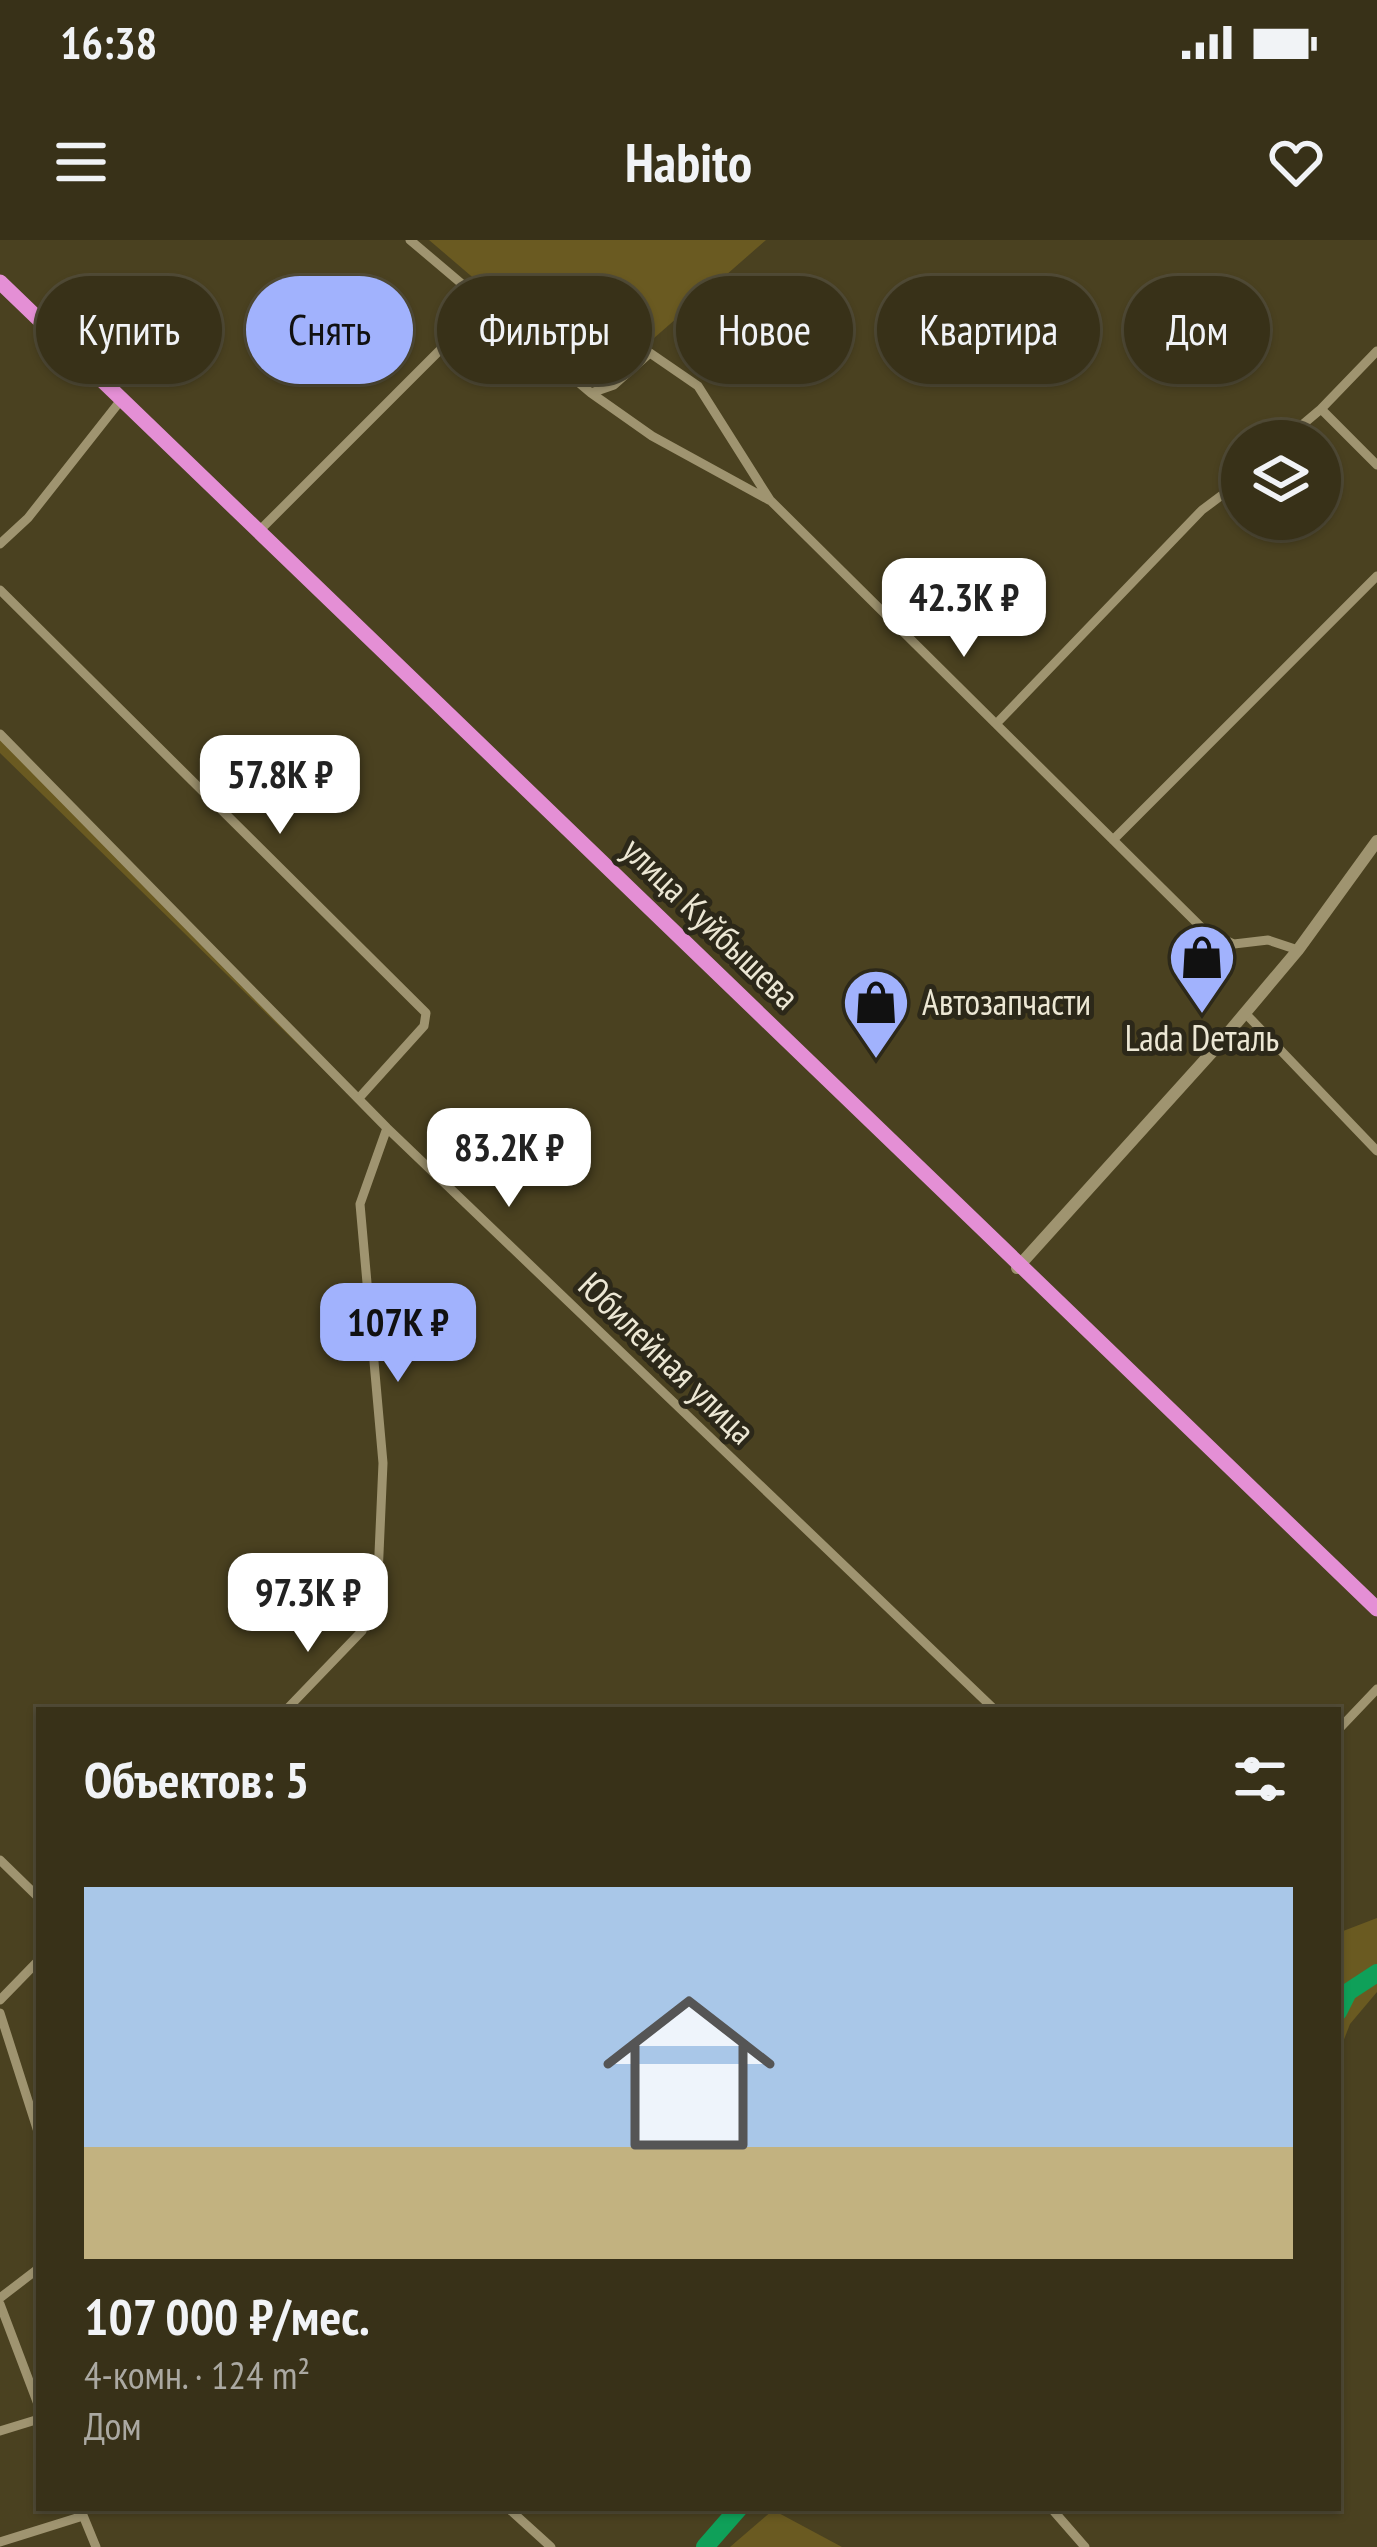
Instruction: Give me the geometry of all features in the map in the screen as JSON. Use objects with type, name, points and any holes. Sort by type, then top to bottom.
[{"type":"highway","name":"улица Куйбышева","points":[[0,283],[878,1125],[1017,1268],[1377,1609]]},
{"type":"street","points":[[410,240],[452,276]]},
{"type":"street","points":[[1309,420],[1377,351]]},
{"type":"street","points":[[260,530],[437,353]]},
{"type":"street","points":[[591,393],[614,386],[650,353],[682,370],[698,386],[770,500],[1218,940],[1234,944],[1268,940],[1298,950]]},
{"type":"street","points":[[580,384],[652,436],[770,500]]},
{"type":"street","points":[[0,544],[28,518],[121,400]]},
{"type":"street","points":[[1321,410],[1377,465]]},
{"type":"street","points":[[997,724],[1221,496]]},
{"type":"street","points":[[1113,840],[1377,576]]},
{"type":"street","points":[[0,590],[426,1013],[414,1039],[358,1098]]},
{"type":"street","name":"Юбилейная улица","points":[[0,734],[387,1128],[992,1707]]},
{"type":"street","points":[[1017,1268],[1059,1228],[1245,1013],[1298,950],[1377,841]]},
{"type":"street","points":[[1245,1013],[1377,1151]]},
{"type":"street","points":[[289,1707],[362,1631],[378,1576],[383,1462],[360,1204],[387,1128]]},
{"type":"street","points":[[1341,1727],[1377,1689]]},
{"type":"street","points":[[0,1860],[36,1895]]},
{"type":"street","points":[[0,2000],[36,1963]]},
{"type":"street","points":[[0,2013],[36,2126]]},
{"type":"street","points":[[36,2271],[0,2301],[36,2399]]},
{"type":"street","points":[[0,2431],[36,2420]]},
{"type":"street","points":[[511,2511],[551,2547]]},
{"type":"street","points":[[1054,2511],[1083,2546]]},
{"type":"street","points":[[0,2542],[82,2512],[97,2547]]},
{"type":"shaded area","points":[[429,240],[766,240],[725,276],[676,276],[676,319],[652,340],[652,276],[471,276]]},
{"type":"shaded area","points":[[0,738],[361,1106],[0,753]]},
{"type":"shaded area","points":[[1377,1918],[1377,1992],[1350,2024],[1341,2047],[1341,1932]]},
{"type":"shaded area","points":[[775,2511],[842,2547],[730,2547]]},
{"type":"waterway","points":[[1341,2006],[1348,1992],[1377,1973]]},
{"type":"waterway","points":[[705,2547],[736,2511]]},
{"type":"place","name":"Lada Dеталь","points":[[1202,1016]]},
{"type":"place","name":"Автозапчасти","points":[[876,1061]]}]
